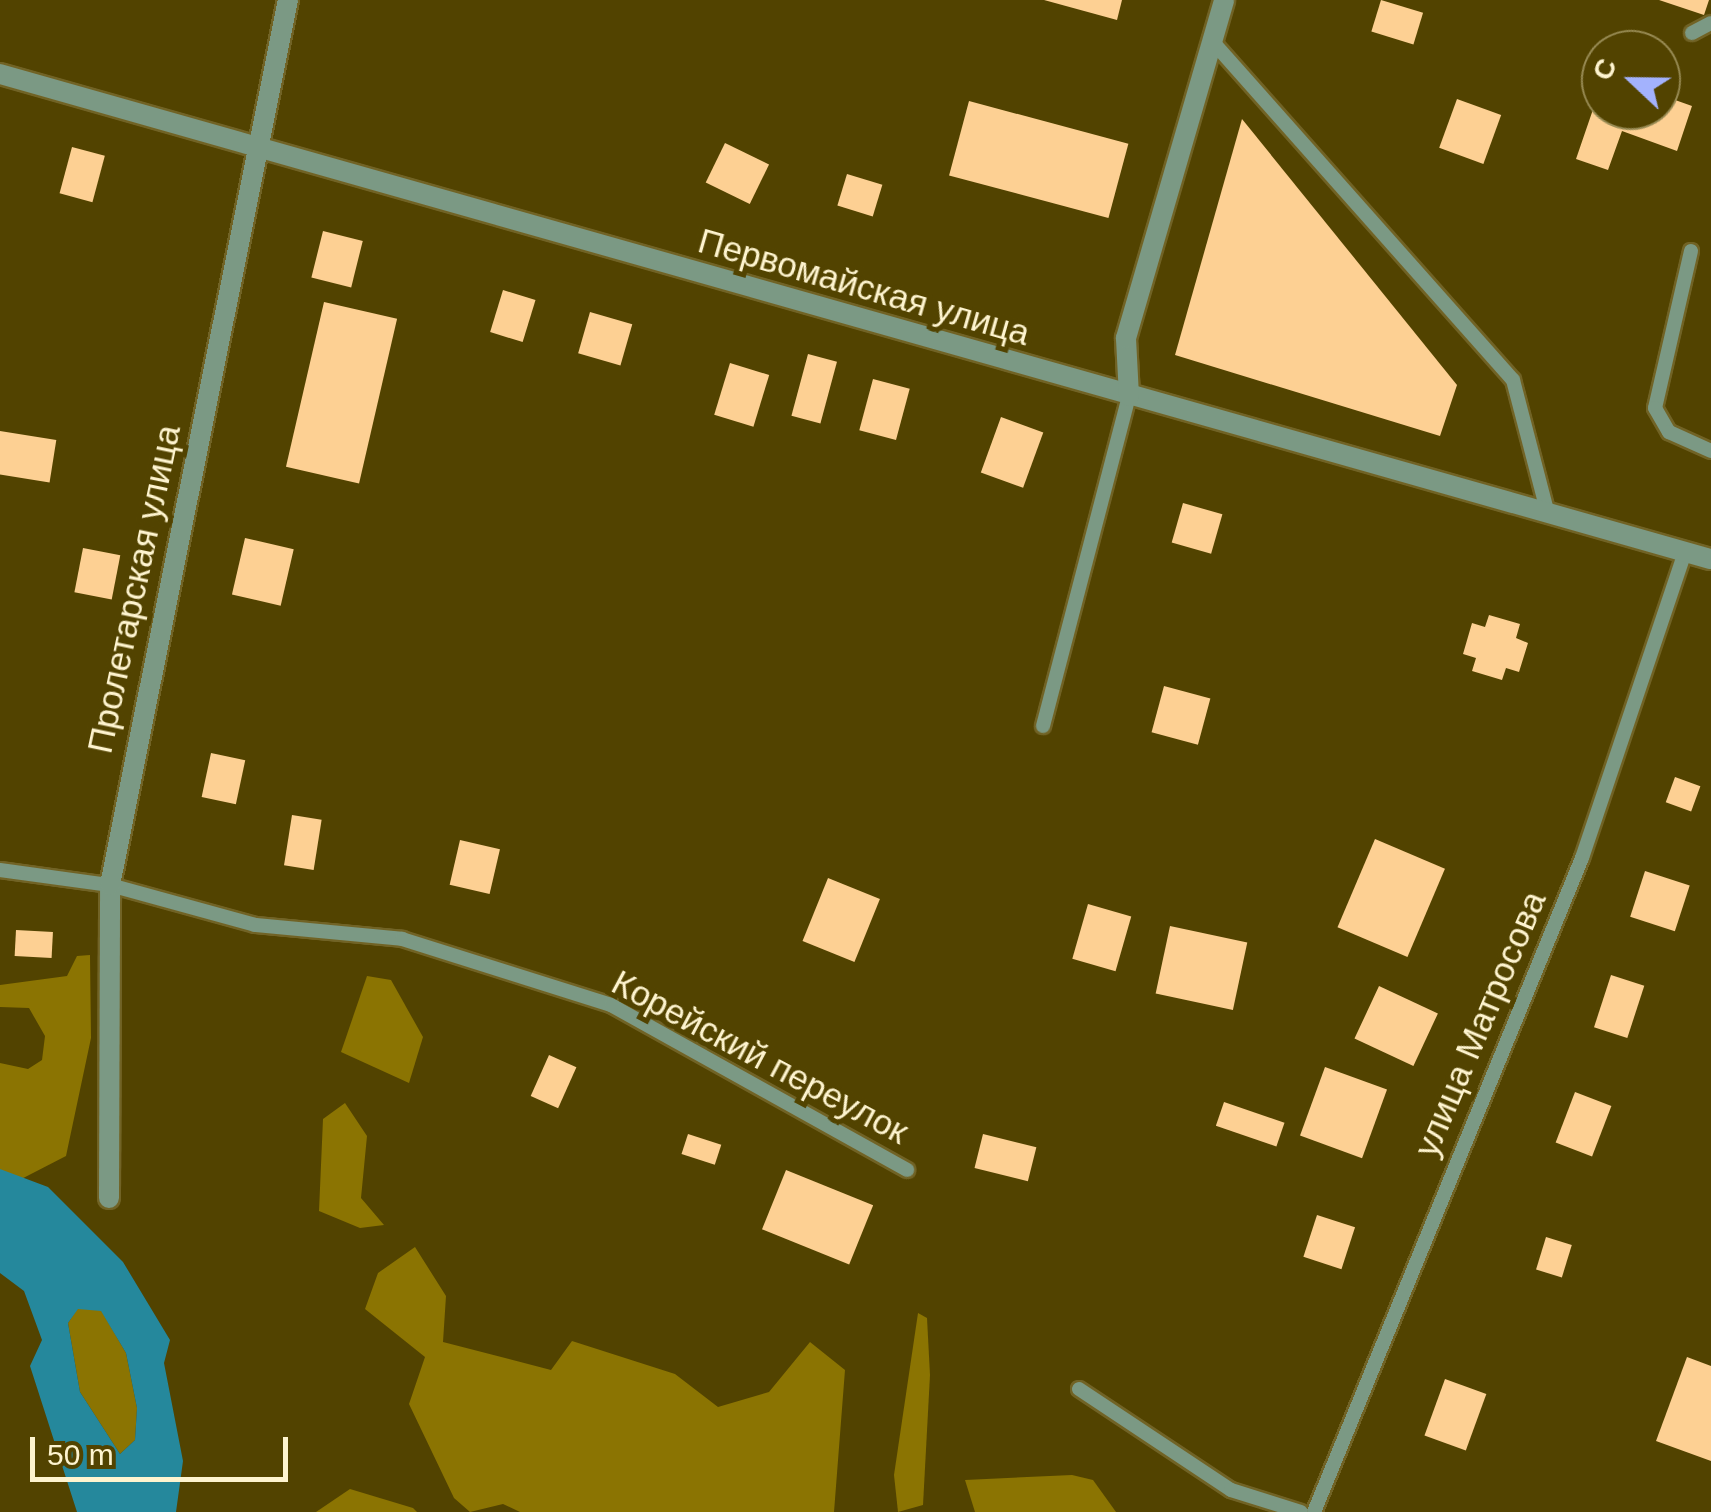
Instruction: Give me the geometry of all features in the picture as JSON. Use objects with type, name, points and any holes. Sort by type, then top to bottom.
[{"type":"street","name":"Пролетарская улица","points":[[109,1198],[110,885],[288,0]]},
{"type":"street","points":[[1129,396],[1126,338],[1224,0]]},
{"type":"street","name":"Первомайская улица","points":[[0,74],[1711,560]]},
{"type":"lane","points":[[1692,33],[1711,23]]},
{"type":"lane","points":[[1212,41],[1513,380],[1548,514]]},
{"type":"lane","points":[[1692,251],[1654,408],[1669,432],[1711,451]]},
{"type":"lane","points":[[1043,726],[1129,396]]},
{"type":"lane","name":"улица Матросова","points":[[1314,1512],[1582,858],[1685,552]]},
{"type":"lane","name":"Корейский переулок","points":[[0,870],[110,885],[255,925],[402,939],[611,1006],[906,1170]]},
{"type":"lane","points":[[1079,1389],[1230,1490],[1301,1512]]},
{"type":"shaded area","points":[[90,955],[91,1038],[66,1156],[0,1190],[0,1063],[28,1069],[42,1060],[45,1036],[29,1008],[0,1007],[0,985],[67,976],[77,956]]},
{"type":"shaded area","points":[[367,976],[391,980],[423,1037],[409,1083],[341,1052]]},
{"type":"shaded area","points":[[345,1103],[367,1136],[361,1198],[384,1225],[360,1228],[319,1211],[323,1119]]},
{"type":"shaded area","points":[[415,1247],[446,1296],[443,1342],[551,1370],[572,1341],[675,1374],[718,1407],[769,1392],[810,1342],[845,1370],[834,1512],[520,1512],[503,1504],[470,1512],[454,1498],[409,1404],[425,1357],[365,1309],[378,1273]]},
{"type":"shaded area","points":[[78,1308],[101,1310],[126,1353],[137,1408],[135,1440],[120,1454],[80,1392],[68,1323]]},
{"type":"shaded area","points":[[918,1313],[927,1318],[930,1375],[923,1505],[898,1512],[894,1475]]},
{"type":"shaded area","points":[[1072,1475],[1093,1480],[1116,1512],[975,1512],[965,1480]]},
{"type":"shaded area","points":[[350,1489],[413,1508],[417,1512],[316,1512]]},
{"type":"water","points":[[0,1169],[48,1187],[123,1262],[170,1340],[164,1363],[183,1461],[176,1512],[77,1512],[30,1366],[42,1340],[24,1291],[0,1273]],"holes":[[[78,1309],[101,1311],[126,1353],[137,1408],[135,1440],[120,1454],[80,1392],[68,1323]]]},
{"type":"building","points":[[1044,0],[1122,0],[1117,20]]},
{"type":"building","points":[[1381,0],[1423,13],[1413,44],[1371,32]]},
{"type":"building","points":[[1659,0],[1709,0],[1704,15]]},
{"type":"building","points":[[1457,99],[1501,115],[1483,164],[1439,148]]},
{"type":"building","points":[[969,101],[1128,144],[1108,218],[949,175]]},
{"type":"building","points":[[1681,102],[1692,106],[1677,151],[1622,131],[1608,170],[1576,159],[1586,130],[1681,130]]},
{"type":"building","points":[[1242,119],[1457,385],[1440,436],[1175,355]]},
{"type":"building","points":[[725,143],[769,164],[750,204],[706,183]]},
{"type":"building","points":[[72,147],[105,156],[92,202],[60,193]]},
{"type":"building","points":[[847,174],[882,185],[873,216],[837,206]]},
{"type":"building","points":[[323,231],[363,241],[351,287],[311,278]]},
{"type":"building","points":[[503,290],[536,300],[523,342],[490,332]]},
{"type":"building","points":[[324,302],[397,319],[359,484],[286,467]]},
{"type":"building","points":[[590,312],[632,324],[620,365],[578,353]]},
{"type":"building","points":[[808,354],[837,362],[820,424],[791,416]]},
{"type":"building","points":[[730,363],[769,375],[753,427],[714,415]]},
{"type":"building","points":[[873,379],[910,389],[896,440],[859,430]]},
{"type":"building","points":[[1001,417],[1043,432],[1023,488],[981,472]]},
{"type":"building","points":[[0,431],[56,440],[50,482],[0,475]]},
{"type":"building","points":[[1183,503],[1222,514],[1211,554],[1172,542]]},
{"type":"building","points":[[245,538],[294,549],[281,606],[232,595]]},
{"type":"building","points":[[83,548],[120,555],[112,599],[74,592]]},
{"type":"building","points":[[1489,615],[1520,624],[1516,638],[1528,643],[1519,672],[1506,668],[1502,680],[1472,671],[1476,658],[1463,654],[1472,623],[1485,627]]},
{"type":"building","points":[[1164,686],[1210,698],[1198,745],[1152,732]]},
{"type":"building","points":[[211,753],[245,760],[236,804],[202,797]]},
{"type":"building","points":[[1675,777],[1700,786],[1691,812],[1666,802]]},
{"type":"building","points":[[292,815],[322,820],[314,870],[284,865]]},
{"type":"building","points":[[1375,839],[1445,869],[1407,957],[1337,927]]},
{"type":"building","points":[[460,840],[500,849],[490,894],[450,885]]},
{"type":"building","points":[[1645,871],[1690,886],[1675,931],[1630,917]]},
{"type":"building","points":[[828,878],[880,899],[854,962],[803,941]]},
{"type":"building","points":[[1088,904],[1131,916],[1116,971],[1072,959]]},
{"type":"building","points":[[1170,926],[1247,942],[1233,1010],[1156,993]]},
{"type":"building","points":[[16,930],[53,932],[52,958],[15,956]]},
{"type":"building","points":[[1611,975],[1644,986],[1627,1038],[1594,1027]]},
{"type":"building","points":[[1379,986],[1438,1013],[1413,1066],[1354,1039]]},
{"type":"building","points":[[549,1055],[576,1067],[558,1108],[531,1096]]},
{"type":"building","points":[[1325,1067],[1387,1090],[1362,1158],[1300,1136]]},
{"type":"building","points":[[1575,1092],[1611,1106],[1592,1156],[1556,1142]]},
{"type":"building","points":[[1224,1102],[1285,1123],[1276,1146],[1216,1126]]},
{"type":"building","points":[[688,1134],[721,1145],[715,1165],[682,1154]]},
{"type":"building","points":[[983,1134],[1036,1147],[1028,1181],[975,1168]]},
{"type":"building","points":[[786,1170],[873,1205],[849,1265],[762,1229]]},
{"type":"building","points":[[1317,1215],[1355,1227],[1341,1269],[1303,1257]]},
{"type":"building","points":[[1546,1237],[1572,1245],[1562,1277],[1536,1270]]},
{"type":"building","points":[[1687,1357],[1711,1366],[1711,1461],[1656,1441]]},
{"type":"building","points":[[1445,1379],[1486,1394],[1466,1450],[1424,1435]]}]
